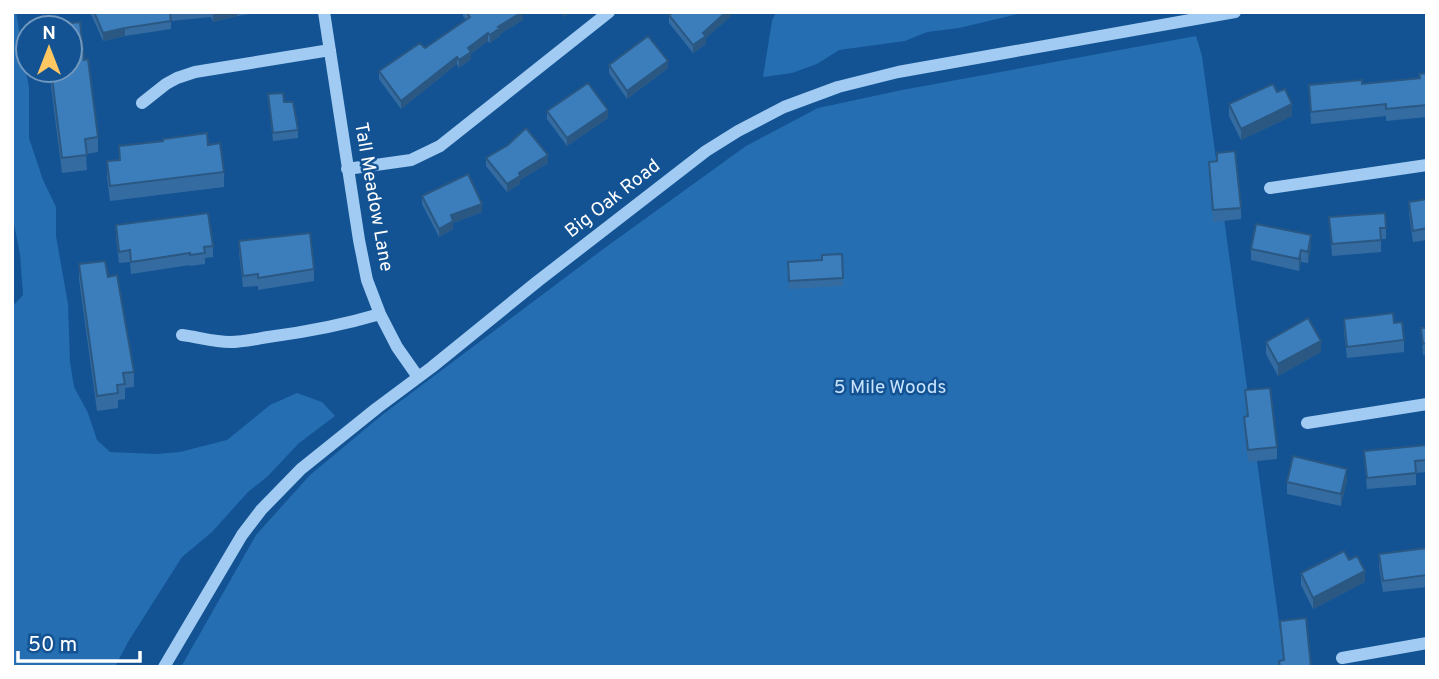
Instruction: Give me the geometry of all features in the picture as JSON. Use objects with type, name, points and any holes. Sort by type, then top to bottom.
[{"type":"street","name":"Tall Meadow Lane","points":[[324,12],[359,240],[368,281],[380,314],[397,347],[418,377]]},
{"type":"street","points":[[348,169],[411,160],[440,146],[609,12]]},
{"type":"street","name":"Big Oak Road","points":[[164,667],[242,535],[261,510],[301,469],[706,151],[738,131],[784,107],[838,87],[898,72],[1235,12]]},
{"type":"street","points":[[142,103],[166,84],[195,72],[330,50]]},
{"type":"street","points":[[1270,188],[1427,165]]},
{"type":"street","points":[[182,335],[232,342],[300,333],[380,314]]},
{"type":"street","points":[[1307,423],[1427,404]]},
{"type":"street","points":[[1342,658],[1427,643]]},
{"type":"green space","points":[[12,12],[16,12],[14,84],[28,84],[29,138],[43,180],[56,207],[56,236],[68,304],[70,362],[74,387],[88,413],[97,440],[110,452],[180,452],[227,440],[270,405],[297,393],[322,402],[335,416],[299,443],[268,476],[248,492],[212,532],[182,557],[115,667],[12,667],[12,307],[23,295],[20,254],[12,214]]},
{"type":"green space","points":[[776,12],[1026,12],[959,28],[927,32],[905,41],[839,50],[817,64],[792,73],[763,77],[772,21]]},
{"type":"green space","name":"5 Mile Woods","points":[[1196,36],[1202,56],[1285,667],[181,667],[256,535],[310,475],[382,415],[746,146],[818,108]]},
{"type":"building","points":[[94,12],[177,12],[170,13],[171,21],[103,33]]},
{"type":"building","points":[[466,12],[522,12],[490,35],[488,33],[468,48],[471,52],[459,60],[457,57],[401,101],[379,71],[420,43],[425,48],[470,17]]},
{"type":"building","points":[[674,12],[726,12],[703,33],[706,36],[693,45],[669,15]]},
{"type":"building","points":[[648,36],[668,61],[627,91],[609,65]]},
{"type":"building","points":[[88,59],[98,137],[85,139],[87,155],[62,158],[53,84],[84,84],[84,60]]},
{"type":"building","points":[[1427,73],[1427,105],[1386,109],[1386,104],[1311,112],[1309,85],[1362,80],[1362,84],[1420,78],[1419,74]]},
{"type":"building","points":[[588,83],[608,110],[567,138],[547,111]]},
{"type":"building","points":[[1273,84],[1277,92],[1285,89],[1292,104],[1241,129],[1229,104]]},
{"type":"building","points":[[283,93],[284,102],[293,102],[298,130],[273,133],[268,94]]},
{"type":"building","points":[[526,128],[548,155],[507,184],[486,158],[508,145]]},
{"type":"building","points":[[207,133],[208,145],[220,143],[224,172],[110,186],[107,161],[120,160],[119,146]]},
{"type":"building","points":[[1235,151],[1241,208],[1213,210],[1209,162],[1217,161],[1217,153]]},
{"type":"building","points":[[468,174],[482,204],[451,215],[453,221],[439,229],[422,196]]},
{"type":"building","points":[[1427,199],[1427,228],[1413,231],[1409,202]]},
{"type":"building","points":[[208,213],[213,246],[204,247],[205,253],[131,262],[130,250],[119,252],[116,225]]},
{"type":"building","points":[[1385,213],[1386,228],[1380,228],[1381,240],[1332,244],[1329,217]]},
{"type":"building","points":[[1256,224],[1311,235],[1308,252],[1301,250],[1299,259],[1251,249]]},
{"type":"building","points":[[310,233],[314,269],[258,278],[258,274],[243,276],[239,241]]},
{"type":"building","points":[[842,254],[843,278],[789,281],[788,262],[822,260],[822,255]]},
{"type":"building","points":[[105,261],[108,277],[117,275],[134,372],[123,373],[125,384],[117,385],[118,393],[97,396],[79,264]]},
{"type":"building","points":[[1393,313],[1394,323],[1402,322],[1404,340],[1347,347],[1344,319]]},
{"type":"building","points":[[1308,318],[1321,341],[1278,364],[1266,342]]},
{"type":"building","points":[[1421,328],[1427,328],[1427,343],[1423,344]]},
{"type":"building","points":[[1270,388],[1277,447],[1248,450],[1244,417],[1248,416],[1245,390]]},
{"type":"building","points":[[1427,445],[1427,460],[1415,461],[1416,473],[1367,478],[1364,451]]},
{"type":"building","points":[[1293,456],[1347,469],[1341,494],[1287,482]]},
{"type":"building","points":[[1427,548],[1427,575],[1383,581],[1379,554]]},
{"type":"building","points":[[1344,551],[1349,560],[1357,556],[1365,571],[1313,598],[1301,573]]},
{"type":"building","points":[[1306,618],[1311,667],[1280,667],[1279,661],[1284,660],[1280,621]]}]
